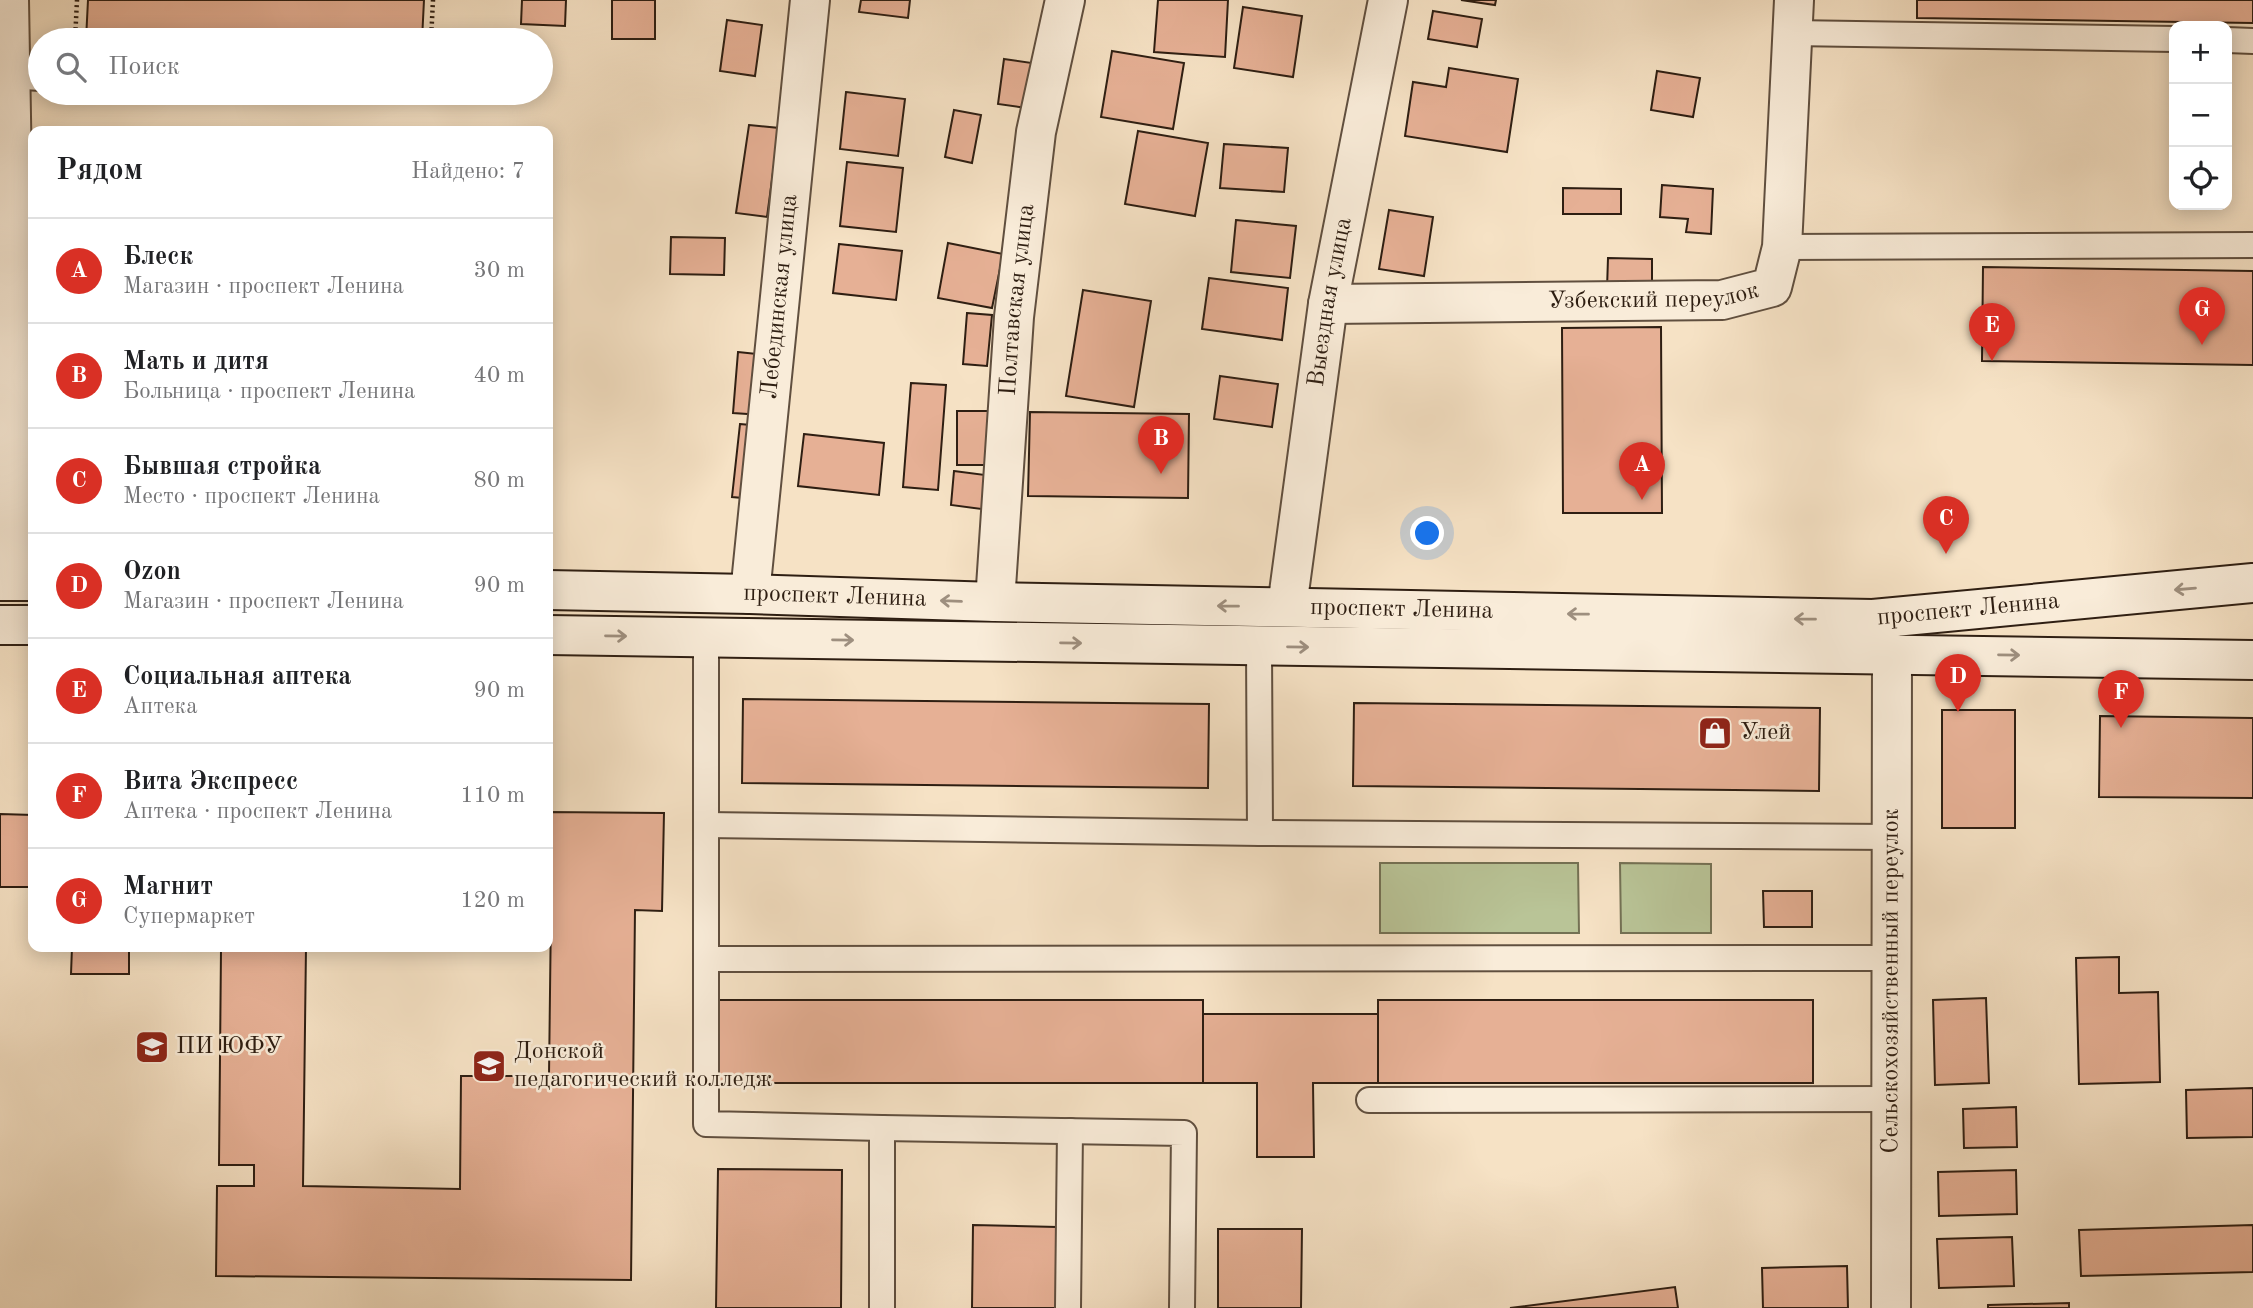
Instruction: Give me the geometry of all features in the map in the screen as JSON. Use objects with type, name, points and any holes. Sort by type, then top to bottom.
[{"type":"street","points":[[9,0],[25,77],[17,581]]},
{"type":"street","name":"Лебединская улица","points":[[750,594],[810,0]]},
{"type":"street","name":"Полтавская улица","points":[[995,602],[1014,317],[1037,132],[1065,0]]},
{"type":"street","name":"Выездная улица","points":[[1287,607],[1328,304],[1388,0]]},
{"type":"street","name":"Узбекский переулок","points":[[1328,304],[1722,300],[1772,286],[1782,247],[1793,16]]},
{"type":"street","name":"проспект Ленина","points":[[553,590],[995,602],[1873,619],[2253,583]]},
{"type":"street","points":[[0,625],[28,625]]},
{"type":"street","name":"проспект Ленина","points":[[553,635],[2253,660]]},
{"type":"street","name":"Сельскохозяйственный переулок","points":[[1891,1308],[1892,653]]},
{"type":"lane","points":[[1793,16],[2169,39]]},
{"type":"lane","points":[[2232,40],[2253,41]]},
{"type":"lane","points":[[1782,247],[2253,245]]},
{"type":"lane","points":[[706,637],[706,1124],[1184,1133],[1182,1308]]},
{"type":"lane","points":[[1259,647],[1260,833]]},
{"type":"lane","points":[[706,825],[1260,833],[1892,837]]},
{"type":"lane","points":[[706,959],[1892,958]]},
{"type":"lane","points":[[1369,1100],[1891,1099]]},
{"type":"lane","points":[[882,1128],[882,1308]]},
{"type":"lane","points":[[1068,1308],[1070,1131]]},
{"type":"path","points":[[76,28],[77,0]]},
{"type":"path","points":[[432,28],[433,0]]},
{"type":"green space","points":[[1380,863],[1578,863],[1579,933],[1380,933]]},
{"type":"green space","points":[[1620,863],[1711,864],[1711,933],[1621,933]]},
{"type":"building","points":[[88,0],[424,0],[423,28],[87,28]]},
{"type":"building","points":[[522,0],[566,0],[565,26],[521,24]]},
{"type":"building","points":[[612,0],[655,0],[655,39],[612,39]]},
{"type":"building","points":[[861,0],[910,0],[908,18],[859,12]]},
{"type":"building","points":[[1158,0],[1228,0],[1225,57],[1154,52]]},
{"type":"building","points":[[1461,0],[1496,0],[1495,5]]},
{"type":"building","points":[[1917,0],[2253,0],[2253,23],[1917,18]]},
{"type":"building","points":[[1243,7],[1302,16],[1293,77],[1234,68]]},
{"type":"building","points":[[1433,11],[1482,19],[1477,47],[1428,39]]},
{"type":"building","points":[[727,20],[762,25],[755,76],[720,71]]},
{"type":"building","points":[[1112,51],[1184,63],[1173,129],[1101,117]]},
{"type":"building","points":[[1004,59],[1032,63],[1026,108],[998,104]]},
{"type":"building","points":[[1449,68],[1518,79],[1507,152],[1405,136],[1413,82],[1446,87]]},
{"type":"building","points":[[1657,71],[1700,78],[1693,117],[1651,110]]},
{"type":"building","points":[[846,92],[905,99],[898,156],[840,149]]},
{"type":"building","points":[[954,110],[981,115],[972,163],[945,157]]},
{"type":"building","points":[[749,125],[779,128],[767,217],[736,213]]},
{"type":"building","points":[[1138,131],[1208,143],[1195,216],[1125,204]]},
{"type":"building","points":[[1224,144],[1288,148],[1284,192],[1220,188]]},
{"type":"building","points":[[847,162],[903,168],[896,232],[840,226]]},
{"type":"building","points":[[1662,185],[1713,189],[1711,234],[1686,232],[1688,219],[1660,217]]},
{"type":"building","points":[[1563,188],[1621,189],[1621,214],[1563,214]]},
{"type":"building","points":[[1389,210],[1433,217],[1424,276],[1379,269]]},
{"type":"building","points":[[1236,220],[1296,226],[1290,278],[1231,272]]},
{"type":"building","points":[[671,237],[725,238],[724,275],[670,274]]},
{"type":"building","points":[[948,243],[1003,254],[992,308],[938,298]]},
{"type":"building","points":[[839,244],[902,251],[896,300],[833,293]]},
{"type":"building","points":[[1608,258],[1652,259],[1652,289],[1607,289]]},
{"type":"building","points":[[1983,267],[2253,271],[2253,365],[1982,361]]},
{"type":"building","points":[[1209,278],[1288,288],[1282,340],[1202,329]]},
{"type":"building","points":[[1083,290],[1151,301],[1134,407],[1066,396]]},
{"type":"building","points":[[967,313],[992,315],[987,366],[963,364]]},
{"type":"building","points":[[1661,327],[1662,513],[1563,513],[1562,328]]},
{"type":"building","points":[[738,352],[767,355],[762,415],[733,413]]},
{"type":"building","points":[[1220,376],[1278,384],[1272,427],[1214,419]]},
{"type":"building","points":[[911,383],[946,385],[938,490],[903,487]]},
{"type":"building","points":[[957,411],[997,411],[997,465],[957,465]]},
{"type":"building","points":[[1030,412],[1189,414],[1188,498],[1028,496]]},
{"type":"building","points":[[740,424],[761,426],[754,499],[732,497]]},
{"type":"building","points":[[804,434],[884,443],[879,495],[798,486]]},
{"type":"building","points":[[954,471],[993,476],[989,510],[951,505]]},
{"type":"building","points":[[743,699],[1209,704],[1208,788],[742,783]]},
{"type":"building","points":[[1354,703],[1820,708],[1819,791],[1353,786]]},
{"type":"building","points":[[1942,710],[2015,710],[2015,828],[1942,828]]},
{"type":"building","points":[[2100,716],[2253,718],[2253,798],[2099,797]]},
{"type":"building","points":[[553,812],[664,813],[662,911],[635,910],[631,1280],[216,1276],[217,1186],[254,1186],[254,1165],[219,1165],[221,952],[306,952],[303,1186],[460,1189],[461,1076],[549,1076],[550,952],[553,952]]},
{"type":"building","points":[[0,814],[28,815],[28,887],[0,887]]},
{"type":"building","points":[[1763,891],[1812,891],[1812,927],[1764,927]]},
{"type":"building","points":[[72,952],[129,952],[129,974],[71,974]]},
{"type":"building","points":[[2119,957],[2119,993],[2158,992],[2160,1082],[2079,1084],[2076,958]]},
{"type":"building","points":[[1986,998],[1989,1083],[1935,1085],[1933,1000]]},
{"type":"building","points":[[718,1000],[1203,1000],[1203,1083],[718,1083]]},
{"type":"building","points":[[1378,1000],[1813,1000],[1813,1083],[1378,1083]]},
{"type":"building","points":[[1203,1014],[1378,1014],[1378,1083],[1313,1083],[1314,1157],[1257,1157],[1257,1083],[1203,1083]]},
{"type":"building","points":[[2253,1088],[2253,1137],[2187,1138],[2186,1090]]},
{"type":"building","points":[[2016,1107],[2017,1147],[1964,1148],[1963,1109]]},
{"type":"building","points":[[718,1169],[842,1170],[841,1308],[716,1308]]},
{"type":"building","points":[[2016,1170],[2017,1214],[1939,1216],[1938,1172]]},
{"type":"building","points":[[973,1225],[1057,1227],[1056,1308],[972,1308]]},
{"type":"building","points":[[2253,1225],[2253,1272],[2081,1276],[2079,1230]]},
{"type":"building","points":[[1218,1229],[1302,1229],[1301,1308],[1218,1308]]},
{"type":"building","points":[[2012,1237],[2014,1286],[1939,1288],[1937,1239]]},
{"type":"building","points":[[1847,1266],[1848,1308],[1763,1308],[1762,1268]]},
{"type":"building","points":[[1675,1287],[1678,1308],[1510,1308]]},
{"type":"building","points":[[2069,1303],[2069,1308],[1988,1308],[1988,1305]]},
{"type":"place","name":"Магнит","points":[[2202,345]]},
{"type":"place","name":"Социальная аптека","points":[[1992,361]]},
{"type":"place","name":"Мать и дитя","points":[[1161,474]]},
{"type":"place","name":"Блеск","points":[[1642,500]]},
{"type":"place","name":"Бывшая стройка","points":[[1946,554]]},
{"type":"place","name":"Ozon","points":[[1958,712]]},
{"type":"place","name":"Вита Экспресс","points":[[2121,728]]},
{"type":"place","name":"Улей","points":[[1715,733]]},
{"type":"place","name":"ПИ ЮФУ","points":[[152,1047]]},
{"type":"place","name":"Донской педагогический колледж","points":[[489,1066]]}]
